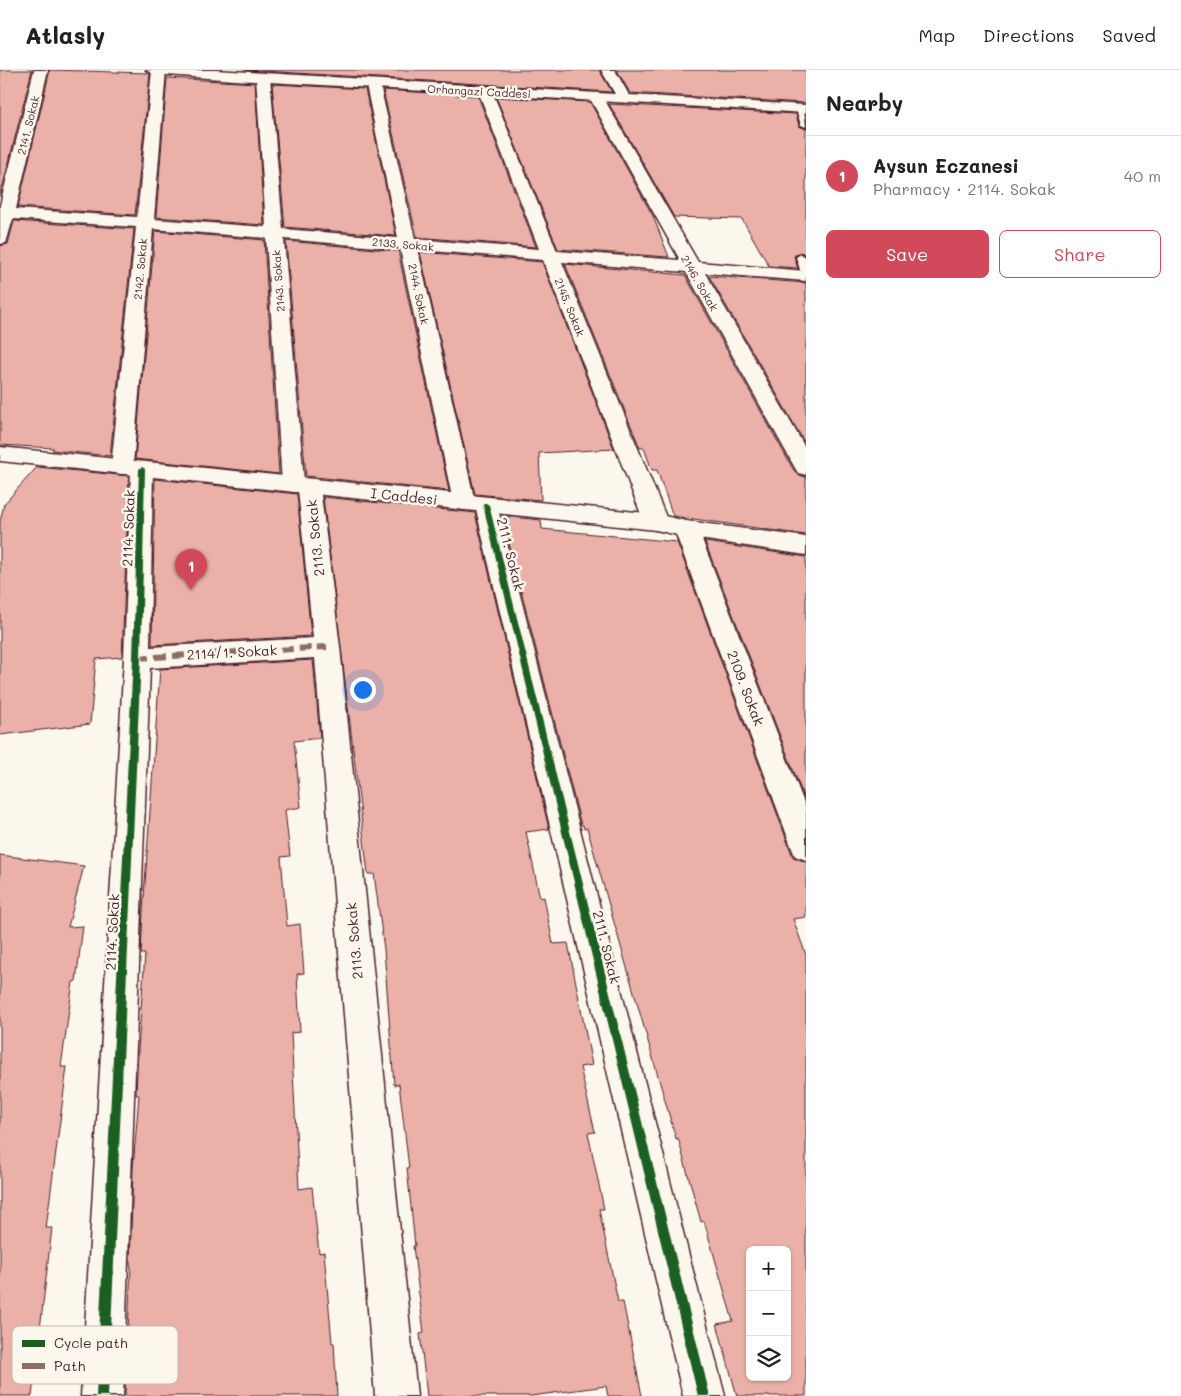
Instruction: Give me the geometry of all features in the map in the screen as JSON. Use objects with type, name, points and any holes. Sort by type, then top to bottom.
[{"type":"street","name":"2141. Sokak","points":[[0,239],[3,214],[41,70]]},
{"type":"street","name":"Orhangazi Caddesi","points":[[153,70],[380,86],[596,96],[803,109]]},
{"type":"street","name":"2142. Sokak","points":[[132,468],[145,223],[159,70]]},
{"type":"street","points":[[380,86],[392,70]]},
{"type":"street","points":[[608,70],[624,98]]},
{"type":"street","name":"2143. Sokak","points":[[263,78],[274,233],[301,486]]},
{"type":"street","name":"2144. Sokak","points":[[380,86],[408,244],[475,504]]},
{"type":"street","name":"2145. Sokak","points":[[485,91],[656,522]]},
{"type":"street","name":"2146. Sokak","points":[[596,96],[806,468]]},
{"type":"street","name":"2133. Sokak","points":[[3,214],[145,223],[806,276]]},
{"type":"street","name":"I Caddesi","points":[[0,454],[656,522],[686,529],[806,546]]},
{"type":"street","name":"2114. Sokak","points":[[105,1326],[137,658],[132,468]]},
{"type":"street","name":"2113. Sokak","points":[[301,486],[327,647],[396,1396]]},
{"type":"street","name":"2111. Sokak","points":[[475,504],[704,1396]]},
{"type":"street","name":"2109. Sokak","points":[[686,529],[806,846]]},
{"type":"street","name":"2114/1. Sokak","points":[[137,658],[327,647]]},
{"type":"lane","points":[[803,109],[805,125]]},
{"type":"lane","points":[[801,257],[806,272]]},
{"type":"building","points":[[0,70],[32,70],[0,197]]},
{"type":"building","points":[[50,70],[150,74],[135,215],[18,207]]},
{"type":"building","points":[[246,70],[599,70],[612,92]]},
{"type":"building","points":[[617,70],[806,70],[806,103],[630,93]]},
{"type":"building","points":[[167,78],[255,83],[264,225],[156,217]]},
{"type":"building","points":[[272,84],[365,89],[396,236],[285,227]]},
{"type":"building","points":[[383,90],[478,96],[536,247],[417,237]]},
{"type":"building","points":[[496,97],[590,102],[653,216],[669,257],[558,249]]},
{"type":"building","points":[[609,104],[796,114],[799,126],[806,129],[806,255],[800,252],[794,256],[798,268],[769,266],[742,219],[674,217]]},
{"type":"building","points":[[14,221],[134,229],[110,456],[52,450],[54,448],[0,445],[0,246],[8,244]]},
{"type":"building","points":[[155,231],[264,240],[279,474],[135,459]]},
{"type":"building","points":[[286,241],[398,251],[449,491],[306,476]]},
{"type":"building","points":[[420,252],[542,262],[614,449],[539,453],[541,500],[475,494]]},
{"type":"building","points":[[565,264],[685,275],[793,469],[798,475],[806,477],[806,535],[673,516],[657,470],[652,470],[644,448],[640,448]]},
{"type":"building","points":[[709,276],[806,283],[806,445]]},
{"type":"building","points":[[37,467],[129,476],[122,657],[96,659],[90,724],[0,735],[0,522],[4,504]]},
{"type":"building","points":[[155,479],[297,494],[311,636],[152,645]]},
{"type":"building","points":[[323,497],[475,513],[549,829],[526,832],[540,898],[544,897],[553,944],[568,943],[592,1065],[580,1067],[595,1132],[588,1133],[604,1209],[599,1209],[618,1302],[623,1302],[642,1396],[608,1396],[606,1386],[531,1396],[427,1396],[420,1334],[424,1333],[413,1246],[415,1246],[407,1168],[409,1168],[399,1084],[394,1085],[384,949],[374,874],[368,874]]},
{"type":"building","points":[[502,516],[541,520],[542,529],[677,542],[793,857],[806,862],[806,917],[793,919],[806,955],[806,1396],[737,1396],[717,1324],[733,1321],[704,1221],[701,1222],[678,1138],[676,1139],[587,828],[584,829],[583,825],[581,825]]},
{"type":"building","points":[[705,542],[806,557],[806,803]]},
{"type":"building","points":[[313,660],[320,738],[294,741],[301,807],[285,810],[290,856],[281,857],[287,926],[300,924],[304,973],[297,974],[300,1032],[291,1033],[299,1189],[312,1187],[319,1253],[324,1252],[332,1343],[334,1343],[337,1396],[125,1396],[126,1384],[178,1384],[178,1326],[128,1326],[133,1169],[139,1095],[136,1095],[138,1050],[145,954],[141,954],[143,911],[160,669]]},
{"type":"building","points":[[0,855],[84,866],[68,927],[83,926],[76,981],[73,982],[61,1067],[67,1067],[46,1228],[52,1228],[40,1326],[12,1326],[12,1384],[33,1384],[32,1396],[0,1396]]},
{"type":"marked path","points":[[137,658],[327,647]]},
{"type":"cycle path","points":[[105,1326],[137,658],[142,469]]},
{"type":"cycle path","points":[[486,505],[704,1396]]},
{"type":"cycle path","points":[[102,1396],[103,1384]]},
{"type":"place","name":"Aysun Eczanesi","points":[[191,590]]}]
